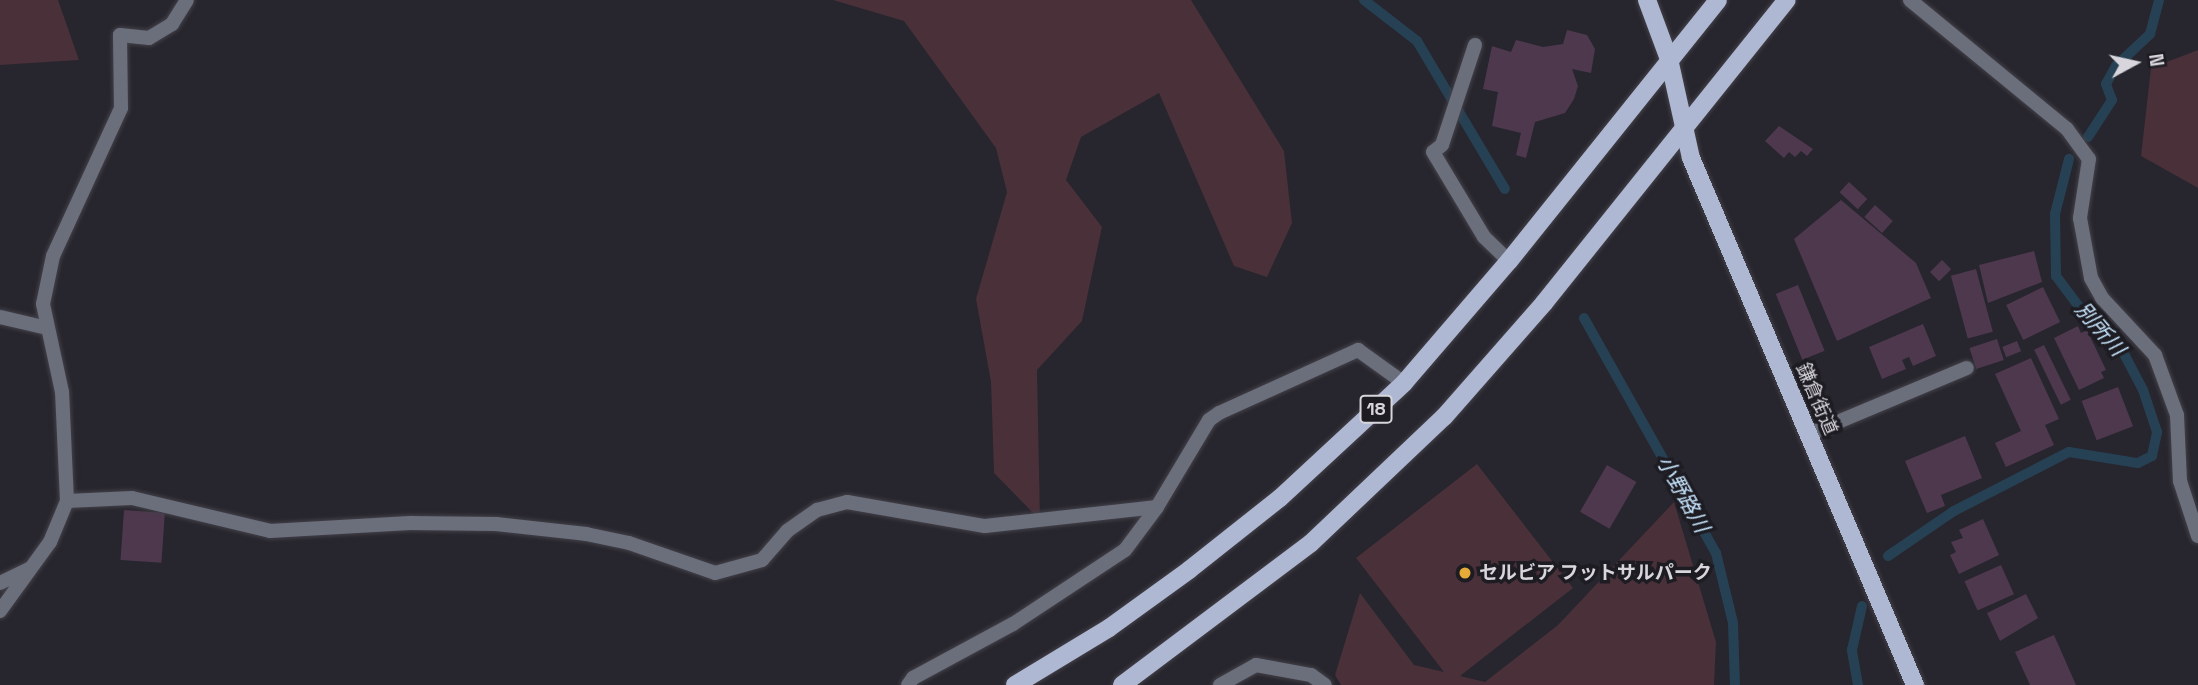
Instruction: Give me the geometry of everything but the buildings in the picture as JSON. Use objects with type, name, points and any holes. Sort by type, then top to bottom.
[{"type":"main road","name":"鎌倉街道","points":[[1647,0],[1669,60],[1691,158],[1915,685]]},
{"type":"main road","name":"18","points":[[1015,685],[1109,628],[1189,570],[1280,498],[1404,383],[1509,261],[1718,0]]},
{"type":"main road","points":[[1122,685],[1311,543],[1444,417],[1545,303],[1787,0]]},
{"type":"street","points":[[0,611],[50,542],[67,500],[62,392],[43,304],[53,256],[121,108],[120,36],[149,38],[172,24],[187,0]]},
{"type":"street","points":[[1910,0],[2067,129],[2089,159],[2080,218],[2091,278],[2102,298],[2155,355],[2166,381],[2177,415],[2180,481],[2198,536]]},
{"type":"street","points":[[1475,45],[1442,145],[1433,152],[1484,237],[1509,261]]},
{"type":"street","points":[[0,317],[47,328]]},
{"type":"street","points":[[908,685],[913,678],[1013,624],[1125,550],[1157,508],[1209,420],[1219,413],[1358,349],[1404,383]]},
{"type":"street","points":[[1809,434],[1967,368]]},
{"type":"street","points":[[67,500],[132,498],[270,531],[410,523],[509,525],[629,543],[715,573],[762,560],[787,531],[817,510],[847,502],[985,526],[1157,508]]},
{"type":"street","points":[[0,583],[30,569]]},
{"type":"street","points":[[1220,685],[1256,665],[1311,675],[1325,685]]},
{"type":"shaded area","points":[[0,0],[58,0],[79,60],[0,65]]},
{"type":"shaded area","points":[[833,0],[1191,0],[1284,151],[1292,223],[1267,277],[1234,266],[1159,93],[1081,137],[1066,180],[1102,227],[1082,321],[1037,370],[1040,520],[994,473],[991,382],[976,299],[1007,192],[996,148],[904,21]]},
{"type":"shaded area","points":[[2198,50],[2198,188],[2141,156],[2151,68]]},
{"type":"shaded area","points":[[1477,464],[1573,588],[1460,676],[1485,682],[1558,625],[1674,502],[1716,642],[1714,685],[1341,685],[1335,675],[1360,593],[1414,665],[1444,672],[1356,558]]},
{"type":"waterway","name":"小野路川","points":[[1364,0],[1417,41],[1505,189]]},
{"type":"waterway","name":"別所川","points":[[2088,137],[2112,100],[2106,84],[2116,66],[2150,34],[2159,0]]},
{"type":"waterway","name":"別所川","points":[[1888,556],[1954,511],[2069,452],[2138,463],[2152,456],[2157,432],[2143,390],[2122,350],[2089,320],[2056,276],[2055,214],[2069,159]]},
{"type":"waterway","name":"小野路川","points":[[1584,318],[1716,553],[1733,623],[1735,685]]},
{"type":"waterway","name":"別所川","points":[[1858,685],[1852,650],[1862,606]]},
{"type":"place","name":"セルビア フットサルパーク","points":[[1465,573]]}]
